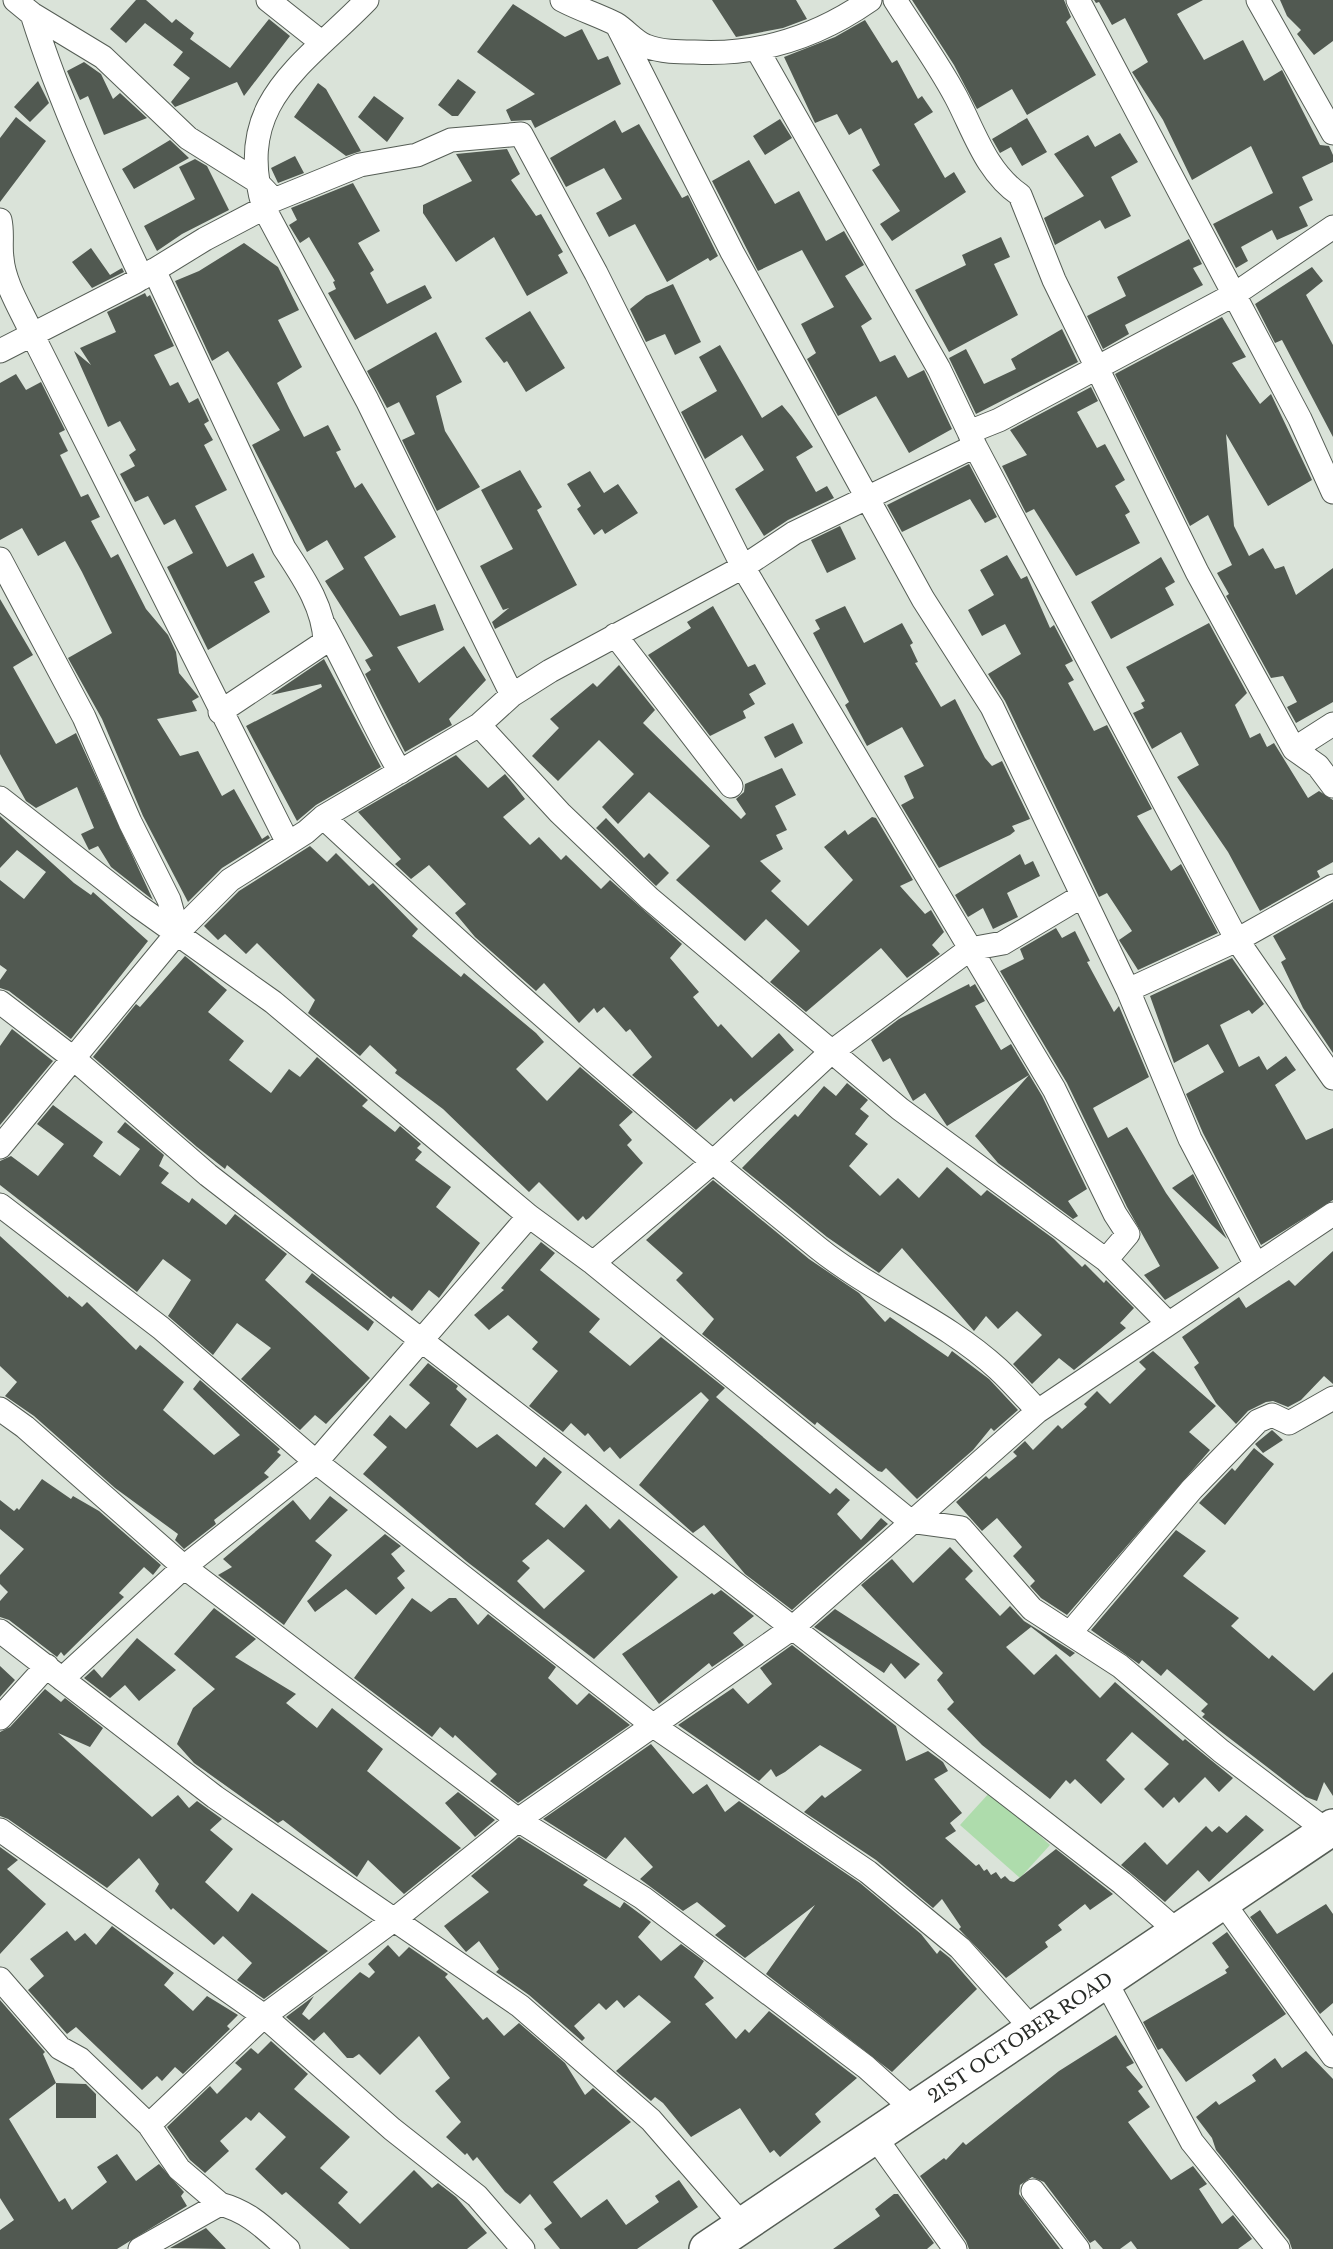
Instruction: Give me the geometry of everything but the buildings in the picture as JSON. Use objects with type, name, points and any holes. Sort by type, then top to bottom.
[{"type":"main road","name":"21ST OCTOBER ROAD","points":[[732,2239],[875,2137],[1330,1829]]},
{"type":"street","points":[[268,0],[321,42]]},
{"type":"street","points":[[367,0],[279,85],[259,129],[255,180],[264,208],[366,400],[512,695]]},
{"type":"street","points":[[562,0],[617,25],[645,46],[672,51],[723,54],[758,51],[799,39],[840,21],[870,0]]},
{"type":"street","points":[[895,0],[956,98],[980,149],[1008,187],[1020,195],[1040,250],[1197,572],[1294,749],[1318,766],[1333,786]]},
{"type":"street","points":[[1077,0],[1235,294],[1300,419],[1333,492]]},
{"type":"street","points":[[1258,0],[1333,133]]},
{"type":"street","points":[[24,7],[103,57],[188,138],[255,180],[274,200],[360,165],[417,155],[451,140],[521,134],[596,273],[743,567],[1054,1089],[1115,1214],[1128,1234],[1106,1260]]},
{"type":"street","points":[[24,7],[83,154],[148,274],[284,548],[308,585],[324,625],[349,669],[370,720],[400,772]]},
{"type":"street","points":[[617,25],[732,252],[923,599],[992,707],[1128,990],[1190,1139],[1255,1265]]},
{"type":"street","points":[[758,51],[932,357],[972,439],[1237,940],[1333,1077]]},
{"type":"street","points":[[0,351],[148,274],[264,208]]},
{"type":"street","points":[[0,220],[4,267],[32,334],[288,843]]},
{"type":"street","points":[[0,1147],[178,932],[230,880],[323,817],[479,725],[512,695],[615,635],[743,567],[794,533],[868,499],[972,439],[999,420],[1235,294],[1333,227]]},
{"type":"street","points":[[0,559],[84,717],[130,822],[169,900],[178,932]]},
{"type":"street","points":[[220,712],[325,642],[324,625]]},
{"type":"street","points":[[615,635],[731,786]]},
{"type":"street","points":[[1294,749],[1333,724]]},
{"type":"street","points":[[479,725],[560,813],[649,898],[831,1053],[968,1160],[1106,1260],[1168,1323]]},
{"type":"street","points":[[0,798],[138,906],[274,1002],[529,1216],[593,1263],[910,1521],[961,1528],[1032,1609],[1120,1666],[1222,1751],[1330,1829]]},
{"type":"street","points":[[323,817],[523,1000],[712,1163],[849,1273],[954,1336],[997,1367],[1038,1411]]},
{"type":"street","points":[[1128,990],[1237,940],[1333,886]]},
{"type":"street","points":[[593,1263],[712,1163],[831,1053],[970,949],[1003,943],[1082,896]]},
{"type":"street","points":[[0,1002],[73,1058],[208,1175],[1122,1883],[1178,1932]]},
{"type":"street","points":[[0,1205],[161,1328],[316,1462],[655,1727],[868,1872],[960,1948],[1033,2030]]},
{"type":"street","points":[[149,2125],[264,2015],[395,1919],[518,1820],[655,1727],[791,1629],[910,1521],[1038,1411],[1333,1214]]},
{"type":"street","points":[[0,1718],[316,1462],[529,1216]]},
{"type":"street","points":[[1070,1633],[1192,1489],[1258,1421],[1272,1415],[1289,1423],[1333,1398]]},
{"type":"street","points":[[0,1409],[184,1567],[518,1820],[643,1898],[866,2067],[915,2111]]},
{"type":"street","points":[[0,1631],[215,1797],[520,2006],[651,2120],[732,2239]]},
{"type":"street","points":[[0,1830],[264,2015],[392,2129],[477,2196],[523,2249]]},
{"type":"street","points":[[1222,1901],[1333,2056]]},
{"type":"street","points":[[0,1979],[60,2048],[80,2059],[149,2125],[179,2169],[220,2204],[240,2210],[261,2222],[288,2249]]},
{"type":"street","points":[[1106,1982],[1192,2141],[1278,2249]]},
{"type":"street","points":[[875,2137],[955,2249]]},
{"type":"street","points":[[1033,2191],[1078,2249]]},
{"type":"street","points":[[140,2249],[220,2204]]},
{"type":"green space","points":[[991,1791],[1050,1845],[1020,1878],[960,1825]]}]
